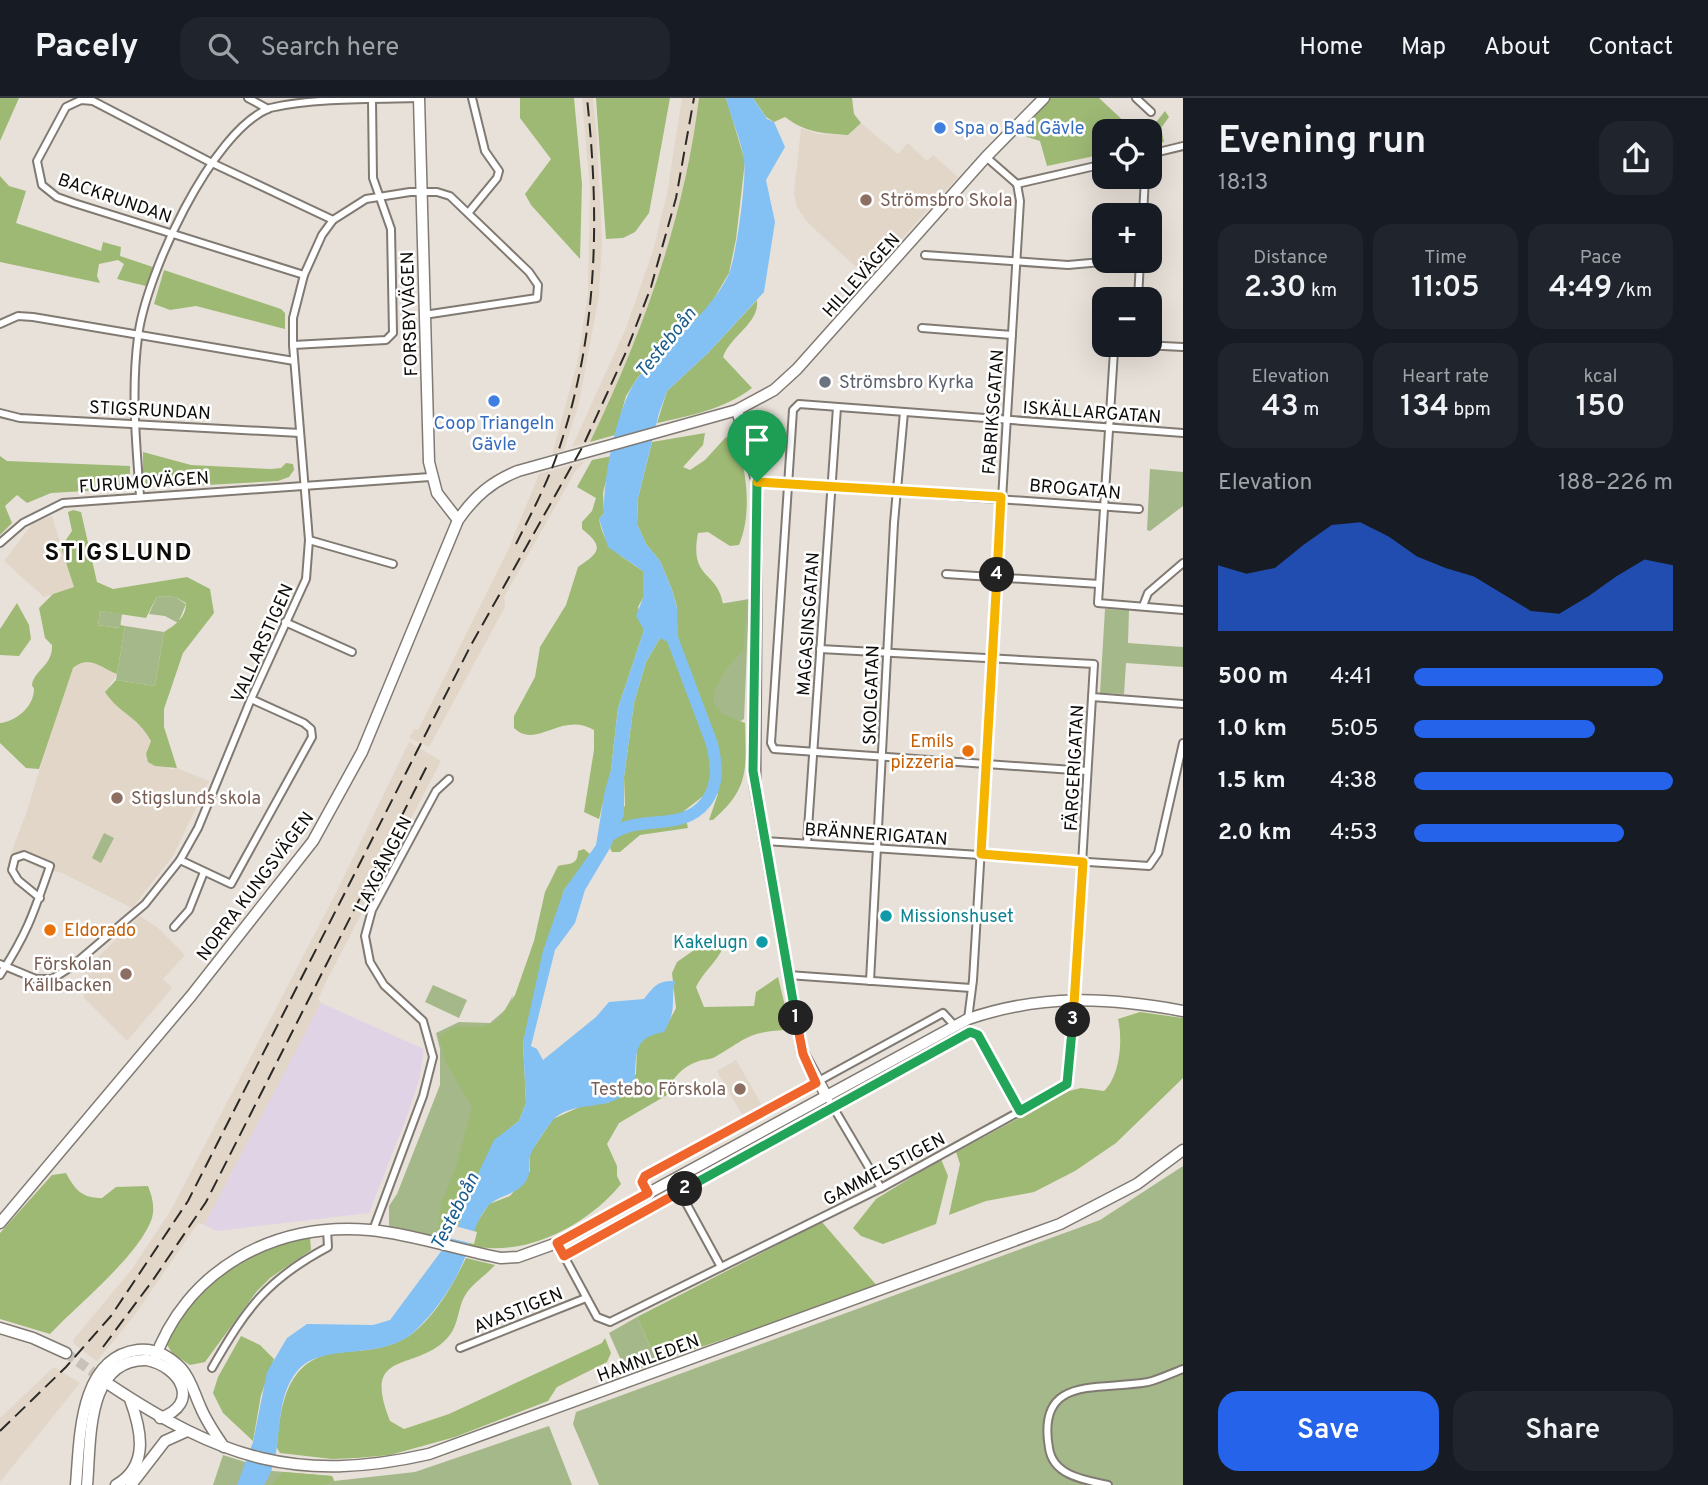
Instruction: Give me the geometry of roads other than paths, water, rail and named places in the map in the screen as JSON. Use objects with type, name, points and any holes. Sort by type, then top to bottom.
[{"type":"street","points":[[248,98],[268,109]]},
{"type":"street","points":[[140,496],[133,422],[138,335],[150,290],[174,233],[210,162],[268,109],[301,99],[419,98]]},
{"type":"street","name":"FORSBYVÄGEN","points":[[419,98],[430,477],[436,493],[458,520]]},
{"type":"street","points":[[469,212],[497,178],[499,171],[485,151],[471,98]]},
{"type":"street","name":"HILLEVÄGEN","points":[[458,520],[470,502],[497,480],[605,446],[737,410],[774,390],[797,369],[986,157],[1043,98]]},
{"type":"street","points":[[1136,98],[1151,112]]},
{"type":"street","name":"BACKRUNDAN","points":[[304,275],[74,203],[48,191],[39,177],[37,161],[60,114],[65,107],[81,100],[105,104],[210,162],[332,220]]},
{"type":"street","points":[[293,345],[386,341],[390,336],[393,324],[391,229],[373,178],[372,100]]},
{"type":"street","points":[[1162,151],[1183,146]]},
{"type":"street","points":[[986,157],[1017,184],[1092,167]]},
{"type":"street","name":"FABRIKSGATAN","points":[[968,1018],[981,854],[1020,201],[1017,184]]},
{"type":"street","points":[[332,220],[377,195],[420,192],[450,196],[535,279],[537,298],[424,314]]},
{"type":"street","name":"VALLARSTIGEN","points":[[2,966],[36,979],[52,979],[71,967],[145,904],[180,860],[225,766],[251,699],[306,579],[309,540],[293,318],[304,275],[322,235],[332,220]]},
{"type":"street","points":[[925,255],[1076,265],[1092,263]]},
{"type":"street","points":[[0,324],[18,316],[33,317],[294,361]]},
{"type":"street","points":[[922,328],[1012,335]]},
{"type":"street","points":[[1162,346],[1183,347]]},
{"type":"street","points":[[1114,357],[1098,603],[1183,610]]},
{"type":"street","name":"ISKÄLLARGATAN","points":[[793,410],[799,404],[1183,433]]},
{"type":"street","name":"MAGASINSGATAN","points":[[807,843],[837,407]]},
{"type":"street","points":[[737,410],[757,482],[753,771],[802,1051],[816,1083],[835,1107],[881,1188]]},
{"type":"street","name":"MAGASINSGATAN","points":[[793,410],[771,743],[774,749],[813,754]]},
{"type":"street","name":"SKOLGATAN","points":[[870,981],[904,412]]},
{"type":"street","name":"STIGSRUNDAN","points":[[0,413],[20,418],[300,433]]},
{"type":"street","name":"FURUMOVÄGEN","points":[[0,543],[23,523],[57,504],[430,477]]},
{"type":"street","name":"BROGATAN","points":[[757,482],[1001,497],[1139,509]]},
{"type":"street","name":"NORRA KUNGSVÄGEN","points":[[0,1223],[191,996],[313,841],[362,752],[458,520]]},
{"type":"street","points":[[309,540],[393,565]]},
{"type":"street","points":[[1143,606],[1148,593],[1183,563]]},
{"type":"street","points":[[946,574],[1099,584]]},
{"type":"street","points":[[285,622],[352,652]]},
{"type":"street","points":[[820,649],[992,658]]},
{"type":"street","name":"FÄRGERIGATAN","points":[[992,658],[1094,664],[1074,999]]},
{"type":"street","points":[[1092,697],[1183,704]]},
{"type":"street","points":[[180,860],[231,884],[312,737],[312,729],[304,723],[251,699]]},
{"type":"street","name":"BRÄNNERIGATAN","points":[[765,841],[1083,862],[1153,864],[1183,743]]},
{"type":"street","points":[[813,754],[1087,771]]},
{"type":"street","name":"LAXGÅNGEN","points":[[373,1230],[423,1096],[433,1058],[423,1021],[384,985],[370,962],[365,936],[372,910],[436,791],[449,779]]},
{"type":"street","points":[[0,975],[2,966],[28,931],[40,898],[50,866],[24,855],[15,858],[12,870],[18,880],[40,898]]},
{"type":"street","points":[[174,927],[189,910],[204,872]]},
{"type":"street","points":[[788,975],[971,988]]},
{"type":"street","points":[[156,1357],[172,1319],[190,1295],[223,1266],[270,1243],[327,1230],[373,1230],[487,1256],[514,1258],[557,1243],[968,1018],[1021,1003],[1074,999],[1183,1011]]},
{"type":"street","name":"GAMMELSTIGEN","points":[[633,1311],[881,1188],[1062,1088],[1069,1080],[1074,999]]},
{"type":"street","points":[[648,1193],[642,1182],[645,1176],[943,1013],[954,1025]]},
{"type":"street","points":[[564,1256],[968,1033],[978,1035],[1020,1111]]},
{"type":"street","name":"HAMNLEDEN","points":[[110,1385],[185,1432],[226,1449],[287,1465],[340,1468],[391,1463],[429,1454],[1060,1224],[1137,1184],[1183,1150]]},
{"type":"street","points":[[680,1192],[722,1267]]},
{"type":"street","points":[[212,1368],[249,1307],[273,1282],[328,1247],[327,1230]]},
{"type":"street","name":"AVASTIGEN","points":[[557,1243],[597,1317],[603,1322],[633,1311]]},
{"type":"street","name":"AVASTIGEN","points":[[460,1348],[586,1298]]},
{"type":"street","points":[[0,1331],[33,1338],[65,1353]]},
{"type":"street","points":[[76,1485],[81,1428],[97,1378],[113,1361],[124,1354],[141,1350],[156,1357],[174,1374],[183,1393],[176,1411],[160,1418]]},
{"type":"street","points":[[87,1485],[94,1409],[104,1383],[127,1363],[169,1357],[187,1375],[210,1427],[226,1449]]},
{"type":"street","points":[[1108,1485],[1075,1478],[1061,1468],[1050,1454],[1046,1431],[1048,1412],[1059,1397],[1105,1384],[1151,1381],[1183,1368]]},
{"type":"street","points":[[116,1485],[129,1476],[141,1446],[140,1429],[130,1398]]},
{"type":"street","points":[[131,1485],[165,1441],[185,1432]]},
{"type":"water","points":[[726,98],[753,98],[767,119],[774,122],[785,147],[766,180],[775,222],[764,292],[708,353],[667,391],[659,413],[638,498],[637,524],[646,544],[660,561],[672,590],[677,608],[678,637],[665,641],[660,638],[646,662],[634,703],[624,777],[624,815],[610,848],[585,890],[575,923],[555,950],[531,1046],[537,1049],[543,1060],[596,1017],[609,1002],[644,999],[657,985],[675,981],[671,1017],[664,1032],[645,1039],[640,1044],[634,1086],[625,1094],[607,1103],[564,1112],[553,1120],[531,1153],[526,1181],[517,1190],[487,1207],[476,1226],[455,1279],[437,1307],[416,1330],[403,1340],[387,1346],[323,1356],[309,1361],[298,1370],[284,1397],[271,1472],[264,1485],[237,1485],[253,1442],[267,1372],[287,1338],[307,1324],[373,1325],[390,1320],[457,1230],[470,1191],[494,1140],[519,1121],[526,1103],[523,1042],[543,951],[564,890],[596,845],[611,770],[618,708],[644,630],[636,616],[643,598],[643,571],[608,547],[599,519],[604,513],[609,461],[618,421],[632,387],[651,363],[709,304],[731,267],[745,169],[741,144]]},
{"type":"waterway","name":"Testeboån","points":[[606,839],[630,826],[684,818],[696,812],[706,802],[713,788],[716,767],[712,744],[668,627]]},
{"type":"tunnel","points":[[66,1353],[104,1380]]},
{"type":"railway","points":[[516,544],[558,452],[571,408],[588,321],[594,188],[587,98]]},
{"type":"railway","points":[[0,1431],[66,1367],[111,1316],[188,1201],[471,645],[583,446],[626,352],[651,287],[676,198],[694,98]]},
{"type":"railway","points":[[103,1347],[206,1202],[428,764]]},
{"type":"place","name":"Spa o Bad Gävle","points":[[940,128]]},
{"type":"place","name":"Strömsbro Skola","points":[[866,200]]},
{"type":"place","name":"Strömsbro Kyrka","points":[[825,382]]},
{"type":"place","name":"Coop Triangeln Gävle","points":[[494,401]]},
{"type":"place","name":"Emils pizzeria","points":[[968,751]]},
{"type":"place","name":"Stigslunds skola","points":[[117,798]]},
{"type":"place","name":"Missionshuset","points":[[886,916]]},
{"type":"place","name":"Eldorado","points":[[50,930]]},
{"type":"place","name":"Kakelugn","points":[[762,942]]},
{"type":"place","name":"Förskolan Källbacken","points":[[126,974]]},
{"type":"place","name":"Testebo Förskola","points":[[740,1089]]},
{"type":"district","name":"STIGSLUND","points":[[119,552]]}]
